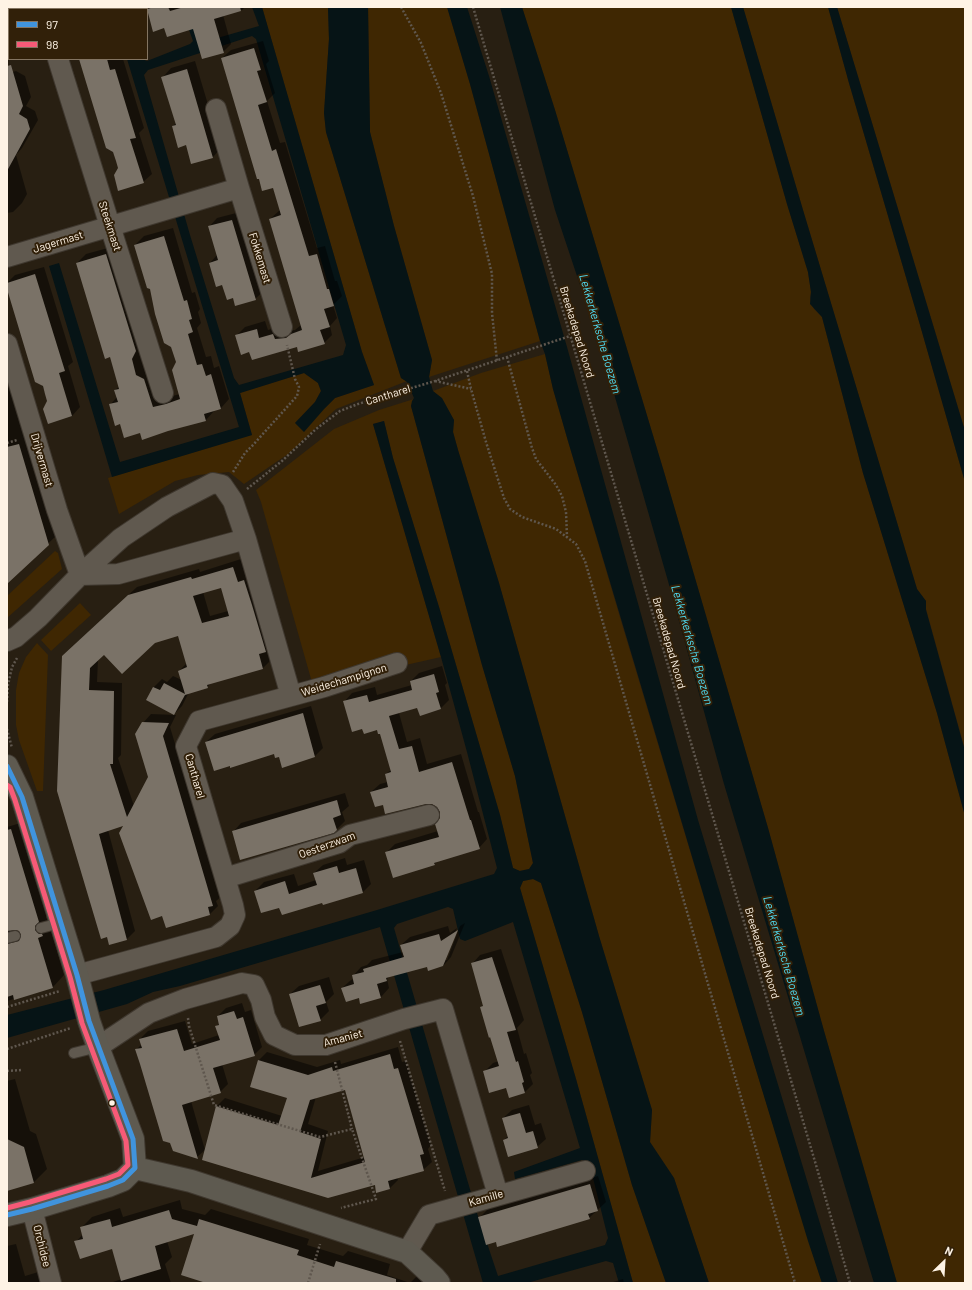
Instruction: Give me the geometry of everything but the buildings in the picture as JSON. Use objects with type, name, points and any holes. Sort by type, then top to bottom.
[{"type":"street","name":"Steekmast","points":[[58,60],[164,393]]},
{"type":"street","name":"Fokkemast","points":[[216,109],[282,327]]},
{"type":"street","points":[[110,226],[239,188]]},
{"type":"street","name":"Jagermast","points":[[7,257],[110,226]]},
{"type":"street","name":"Drijvermast","points":[[7,344],[57,510],[80,575]]},
{"type":"street","points":[[10,644],[80,575],[121,538],[167,507],[213,483],[226,492],[233,501],[246,539],[308,691]]},
{"type":"street","points":[[80,575],[118,574],[246,539]]},
{"type":"street","name":"Weidechampignon","points":[[308,691],[397,663]]},
{"type":"street","name":"Cantharel","points":[[79,985],[216,937],[230,926],[235,914],[233,904],[186,746],[199,721],[308,691]]},
{"type":"street","points":[[7,1215],[108,1186],[123,1180],[135,1168],[133,1139],[98,1047],[79,985],[50,925],[22,797],[10,775]]},
{"type":"street","name":"Oesterzwam","points":[[225,878],[339,843],[358,834],[429,815]]},
{"type":"street","name":"Amaniet","points":[[98,1047],[149,1014],[185,999],[242,983],[254,985],[261,1000],[265,1017],[274,1035],[295,1045],[326,1044],[406,1019],[444,1009],[498,1195]]},
{"type":"street","points":[[135,1168],[190,1181],[407,1252],[440,1283]]},
{"type":"street","name":"Kamille","points":[[407,1252],[429,1215],[584,1171]]},
{"type":"street","name":"Orchidee","points":[[32,1209],[51,1283]]},
{"type":"lane","points":[[74,1053],[98,1047]]},
{"type":"path","points":[[401,7],[421,43],[441,93],[473,196],[492,274],[492,313],[497,361]]},
{"type":"path","name":"Breekadepad Noord","points":[[473,7],[850,1283]]},
{"type":"path","name":"Cantharel","points":[[226,492],[247,489],[282,461],[316,429],[340,411],[570,336]]},
{"type":"path","points":[[508,357],[536,459],[556,485],[562,496],[566,512],[567,537]]},
{"type":"path","points":[[226,492],[232,473],[245,453],[254,445],[297,396],[299,387],[292,366]]},
{"type":"path","points":[[467,370],[471,389],[504,498],[510,509],[522,517],[556,529],[576,544],[585,561],[795,1283]]},
{"type":"path","points":[[435,381],[471,389]]},
{"type":"path","points":[[7,685],[7,702]]},
{"type":"path","points":[[7,1007],[79,985]]},
{"type":"path","points":[[185,999],[189,1026],[214,1105],[320,1138],[352,1130]]},
{"type":"path","points":[[7,1049],[89,1019]]},
{"type":"path","points":[[406,1019],[454,1208]]},
{"type":"path","points":[[308,1283],[326,1225],[332,1211],[376,1199],[352,1130],[330,1043]]},
{"type":"path","points":[[7,1071],[22,1070]]},
{"type":"shaded area","points":[[262,7],[328,7],[329,39],[324,113],[326,132],[401,378],[407,381],[336,409],[288,454],[244,484],[229,472],[198,475],[175,481],[119,514],[108,478],[252,435],[240,393],[304,373],[318,383],[321,391],[315,402],[295,423],[325,408],[335,398],[374,385],[362,352]]},
{"type":"shaded area","points":[[368,7],[447,7],[470,84],[540,341],[429,377],[432,360],[394,226],[370,132]]},
{"type":"shaded area","points":[[522,7],[731,7],[808,272],[811,292],[810,298],[814,309],[822,317],[863,473],[937,713],[965,816],[965,1283],[897,1283],[824,1031],[768,828],[664,472],[555,110]]},
{"type":"shaded area","points":[[743,7],[828,7],[965,482],[965,750],[926,609],[926,601],[917,589]]},
{"type":"shaded area","points":[[837,7],[965,7],[965,431],[957,404]]},
{"type":"shaded area","points":[[545,354],[553,389],[622,624],[739,1014],[822,1283],[709,1283],[674,1178],[650,1142],[652,1110],[599,936],[499,583],[458,450],[453,432],[454,420],[433,391],[481,373]]},
{"type":"shaded area","points":[[414,399],[411,406],[482,665],[515,776],[533,863],[530,869],[519,871],[513,868],[500,815],[439,607],[393,458],[384,421],[373,424],[441,657],[313,686],[261,502],[256,490],[334,429],[379,410]]},
{"type":"shaded area","points":[[55,551],[58,553],[62,569],[7,618],[7,596]]},
{"type":"shaded area","points":[[80,603],[91,615],[51,651],[41,640]]},
{"type":"shaded area","points":[[37,643],[48,655],[43,791],[37,791],[19,740],[16,725],[16,690],[19,673],[26,657]]},
{"type":"shaded area","points":[[533,879],[541,883],[582,1012],[632,1185],[666,1283],[633,1283],[576,1079],[520,888],[523,881]]},
{"type":"water","points":[[181,7],[189,7],[200,43],[259,26],[252,7],[262,7],[362,352],[374,385],[335,398],[304,432],[295,423],[315,402],[321,391],[318,383],[304,373],[240,393],[252,435],[112,477],[49,266],[59,263],[120,462],[239,427],[127,60],[147,61],[190,44],[193,41]],"holes":[[[252,36],[256,39],[346,345],[343,355],[239,385],[234,378],[190,235],[144,75],[148,70]]]},
{"type":"water","points":[[328,7],[368,7],[370,132],[394,226],[432,360],[429,377],[433,391],[442,398],[454,420],[453,432],[458,450],[499,583],[599,936],[652,1110],[650,1142],[674,1178],[709,1283],[666,1283],[632,1185],[582,1012],[541,883],[533,879],[523,881],[520,888],[576,1079],[633,1283],[619,1283],[613,1263],[606,1261],[527,1283],[483,1283],[380,927],[180,986],[153,992],[127,1004],[7,1038],[7,1015],[104,990],[494,874],[497,868],[467,752],[373,424],[384,421],[393,458],[439,607],[500,815],[513,868],[520,871],[529,869],[533,863],[515,776],[482,665],[411,406],[414,398],[407,382],[401,378],[326,132],[324,113],[329,39]],"holes":[[[448,907],[453,909],[460,939],[465,941],[513,922],[580,1148],[514,1172],[515,1179],[582,1160],[586,1162],[590,1166],[608,1238],[605,1245],[498,1276],[476,1210],[394,928],[397,924]]]},
{"type":"water","points":[[447,7],[467,7],[489,76],[567,347],[698,820],[838,1283],[822,1283],[808,1241],[568,441],[470,84]]},
{"type":"water","name":"Lekkerkerksche Boezem","points":[[500,7],[522,7],[555,110],[664,472],[768,828],[824,1031],[897,1283],[874,1283],[724,784],[668,581],[600,345],[555,210]]},
{"type":"water","points":[[731,7],[743,7],[917,589],[926,601],[926,610],[965,751],[965,816],[937,713],[863,473],[822,317],[810,304],[811,292],[808,272]]},
{"type":"water","points":[[828,7],[837,7],[965,431],[965,482],[849,83]]},
{"type":"transit line","name":"97","points":[[7,766],[22,797],[77,975],[89,1021],[133,1139],[135,1168],[123,1180],[108,1186],[7,1215]]},
{"type":"transit line","name":"98","points":[[7,785],[10,787],[15,800],[70,977],[82,1023],[126,1141],[128,1165],[119,1174],[106,1179],[7,1208]]}]
